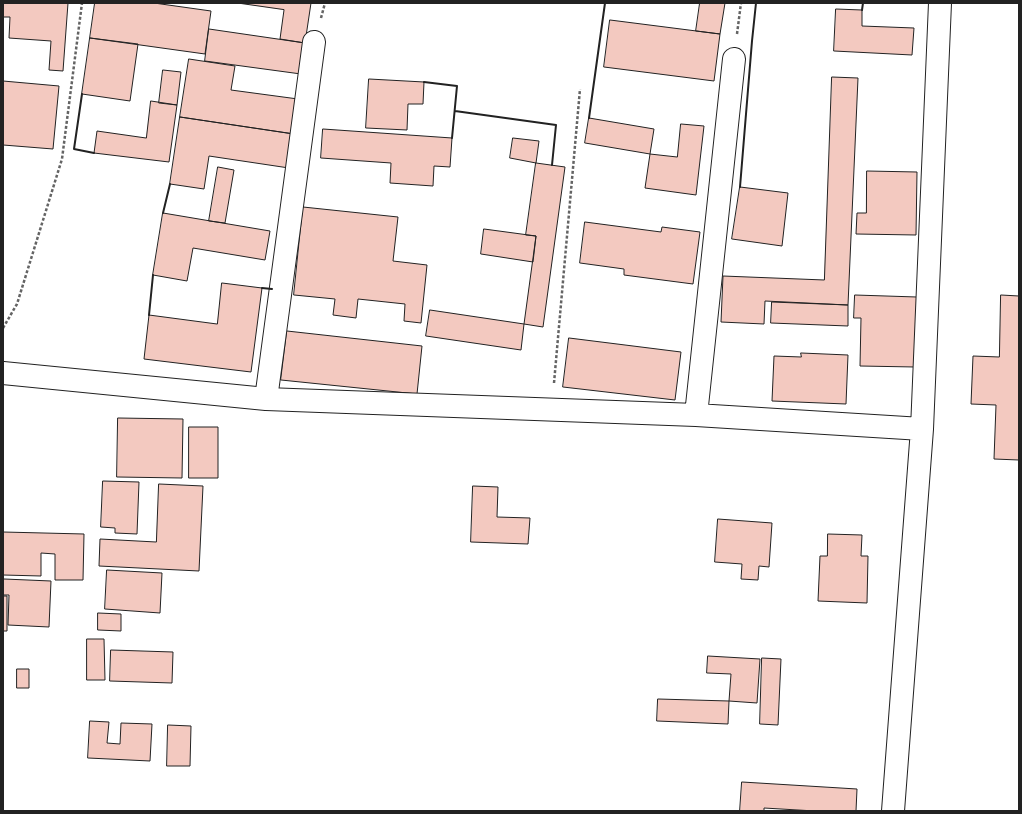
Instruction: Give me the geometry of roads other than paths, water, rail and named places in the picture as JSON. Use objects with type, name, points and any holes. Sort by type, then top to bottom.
[{"type":"street","points":[[893,811],[922,429],[940,3]]},
{"type":"street","points":[[266,399],[314,42]]},
{"type":"street","points":[[696,415],[734,59]]},
{"type":"street","points":[[3,373],[266,399],[696,415],[922,429]]}]
